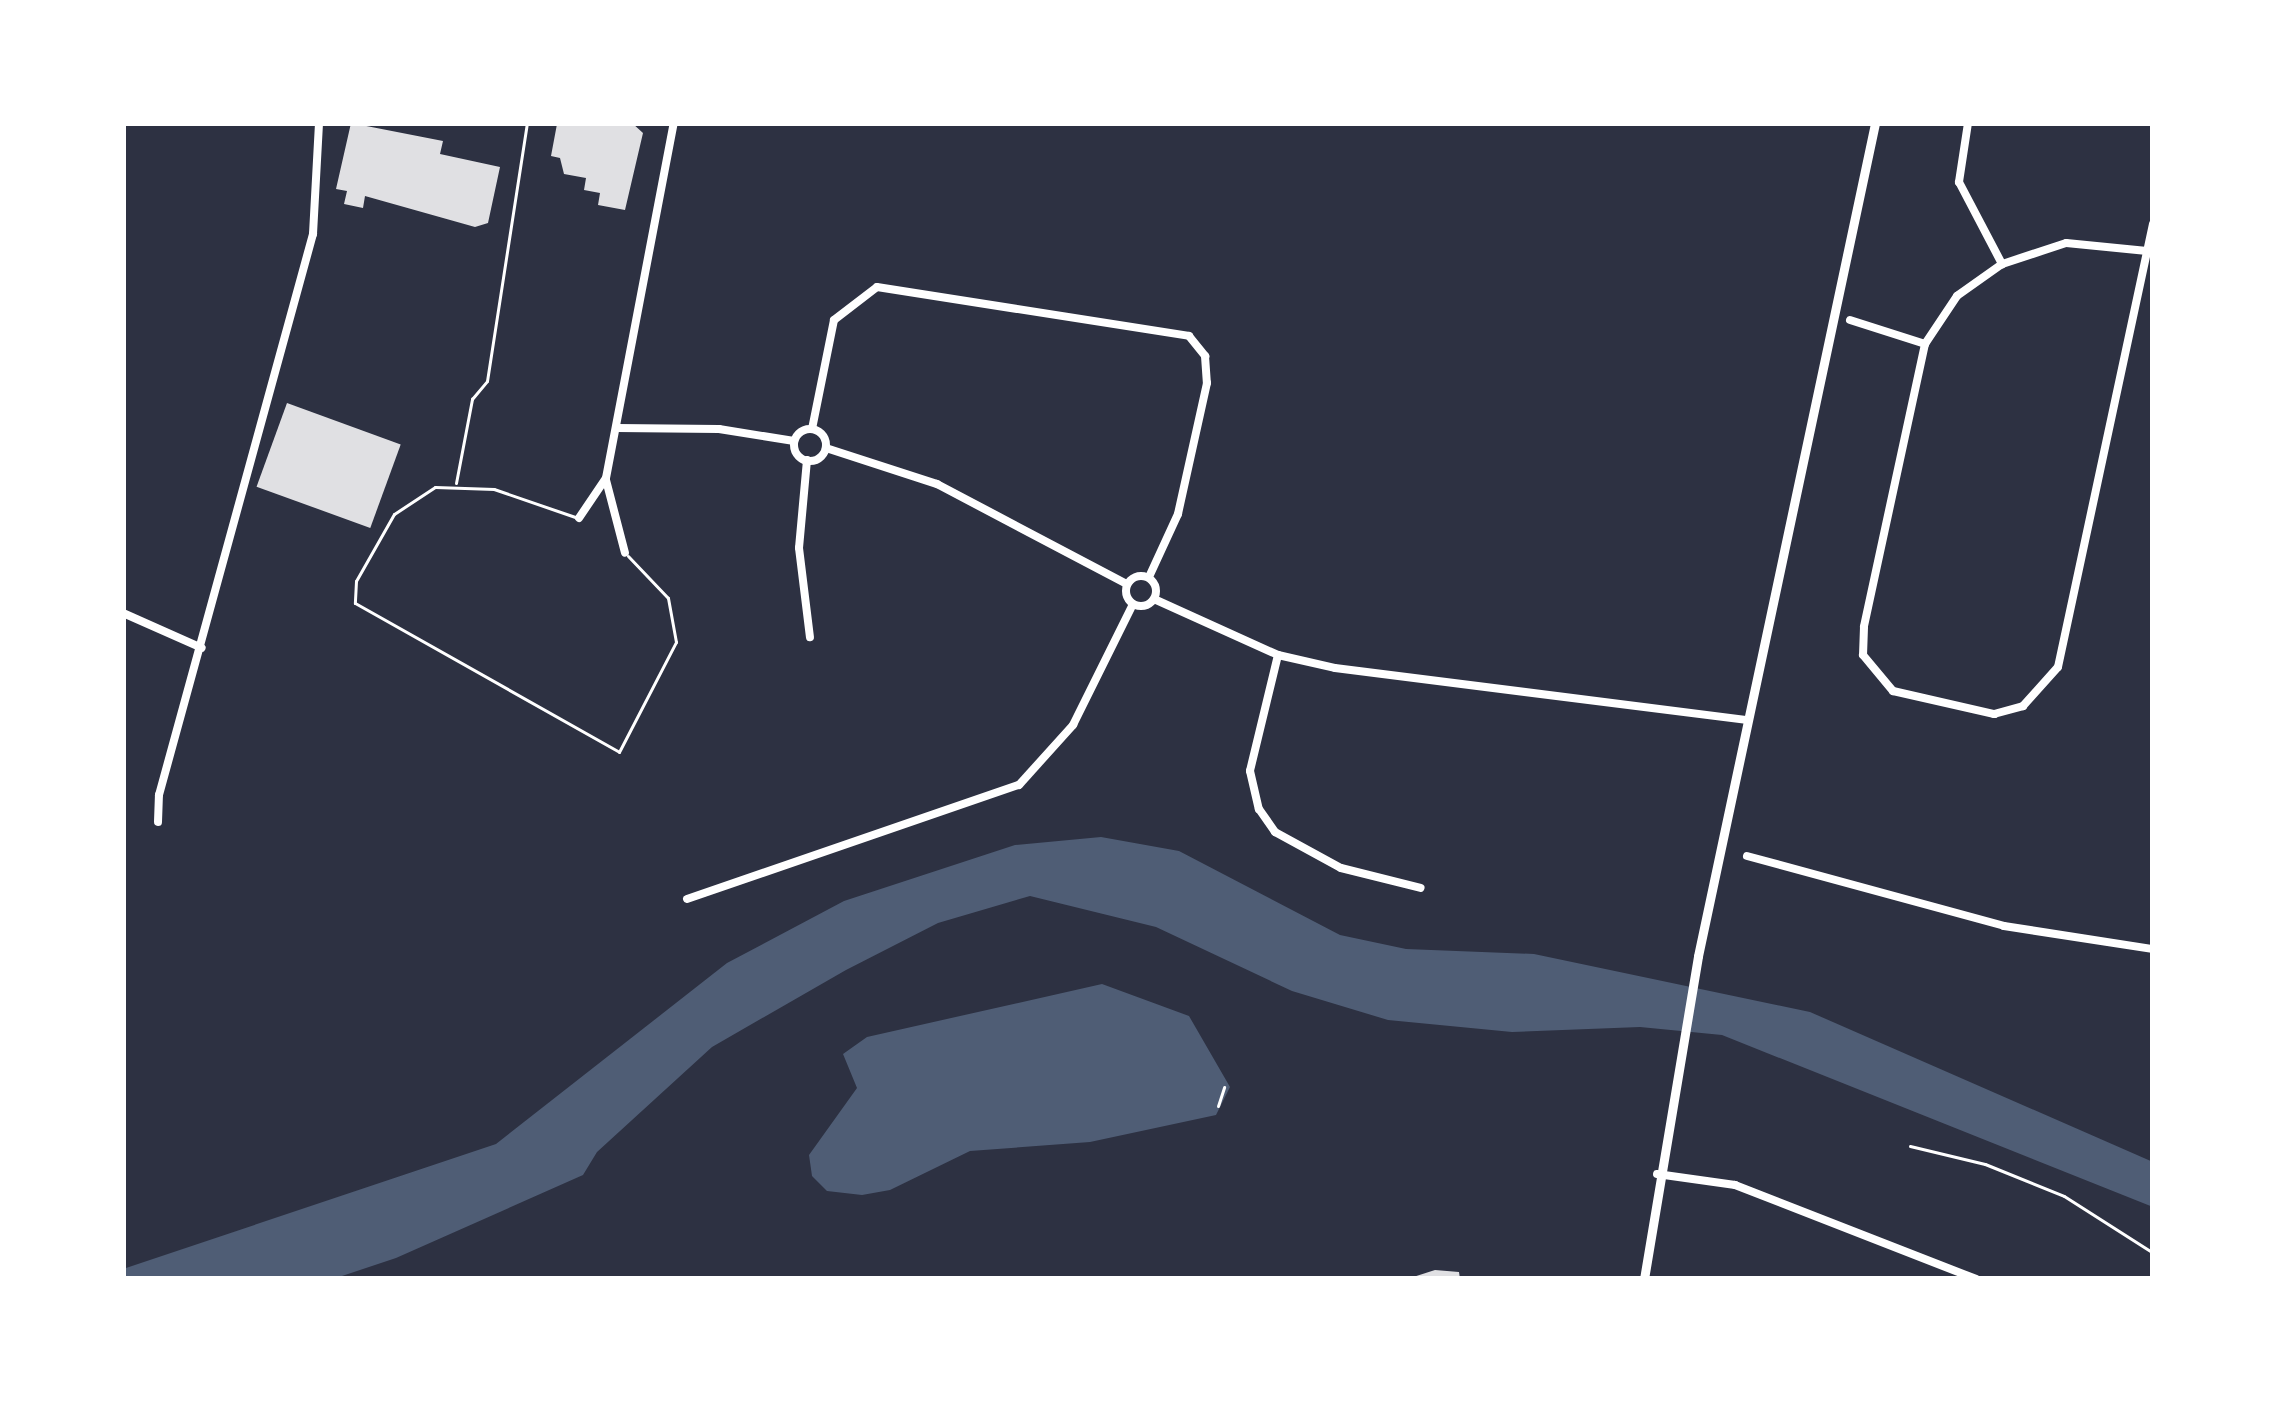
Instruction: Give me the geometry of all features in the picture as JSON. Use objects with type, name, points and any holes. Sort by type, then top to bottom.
[{"type":"street","points":[[158,822],[159,795],[313,235],[319,123]]},
{"type":"street","points":[[579,518],[606,478],[674,123]]},
{"type":"street","points":[[1644,1279],[1657,1174],[1698,956],[1876,123]]},
{"type":"street","points":[[1968,123],[1960,182],[2002,264]]},
{"type":"street","points":[[2147,250],[2066,243],[2002,264],[1957,296],[1925,344],[1864,627],[1863,656],[1875,675],[1923,703],[1994,714],[2023,706],[2050,680],[2063,649],[2153,224]]},
{"type":"street","points":[[617,428],[719,429],[794,441],[812,429],[830,334],[849,301],[877,287],[1163,328],[1198,346],[1207,383],[1190,468],[1149,577],[1154,599]]},
{"type":"street","points":[[1850,320],[1925,344]]},
{"type":"street","points":[[812,429],[826,448],[915,474],[1127,584],[1149,577]]},
{"type":"street","points":[[794,441],[808,460],[799,548],[811,638]]},
{"type":"street","points":[[808,460],[826,448]]},
{"type":"street","points":[[606,478],[625,553]]},
{"type":"street","points":[[687,899],[1019,785],[1054,754],[1133,604],[1127,584]]},
{"type":"street","points":[[1133,604],[1154,599],[1278,655],[1393,679],[1495,684],[1632,712],[1746,720]]},
{"type":"street","points":[[123,613],[202,648]]},
{"type":"street","points":[[1278,655],[1250,771],[1259,809],[1275,832],[1341,868],[1421,888]]},
{"type":"street","points":[[1747,856],[2004,926],[2153,949]]},
{"type":"street","points":[[1657,1174],[1735,1184],[1973,1278]]},
{"type":"lane","points":[[455,485],[472,399],[487,381],[500,256],[527,123]]},
{"type":"lane","points":[[579,518],[520,496],[455,485],[413,495],[394,514],[356,581],[356,603],[619,752],[676,642],[668,598],[625,553]]},
{"type":"path","points":[[1218,1106],[1224,1087]]},
{"type":"path","points":[[1910,1146],[1985,1163],[2064,1196],[2153,1253]]},
{"type":"water","points":[[1101,837],[1179,851],[1340,935],[1406,949],[1534,954],[1810,1012],[2153,1162],[2153,1207],[1722,1035],[1640,1027],[1512,1032],[1388,1020],[1292,991],[1156,927],[1030,896],[938,923],[846,970],[712,1047],[597,1152],[583,1175],[396,1258],[333,1279],[123,1279],[123,1269],[496,1144],[727,963],[844,901],[1015,845]]},
{"type":"water","points":[[1102,984],[1189,1016],[1230,1087],[1216,1115],[1090,1142],[970,1151],[890,1190],[862,1195],[827,1191],[812,1176],[809,1155],[857,1088],[843,1054],[867,1037]]},
{"type":"building","points":[[351,123],[443,141],[440,154],[500,167],[488,223],[475,227],[365,196],[363,208],[344,204],[347,191],[336,189]]},
{"type":"building","points":[[632,123],[643,133],[625,210],[598,205],[600,193],[584,190],[586,178],[564,174],[560,158],[551,156],[557,124]]},
{"type":"building","points":[[287,403],[401,444],[370,528],[257,487]]},
{"type":"building","points":[[1435,1270],[1459,1272],[1460,1279],[1407,1279]]},
{"type":"waterway","points":[[123,824],[123,829]]}]
